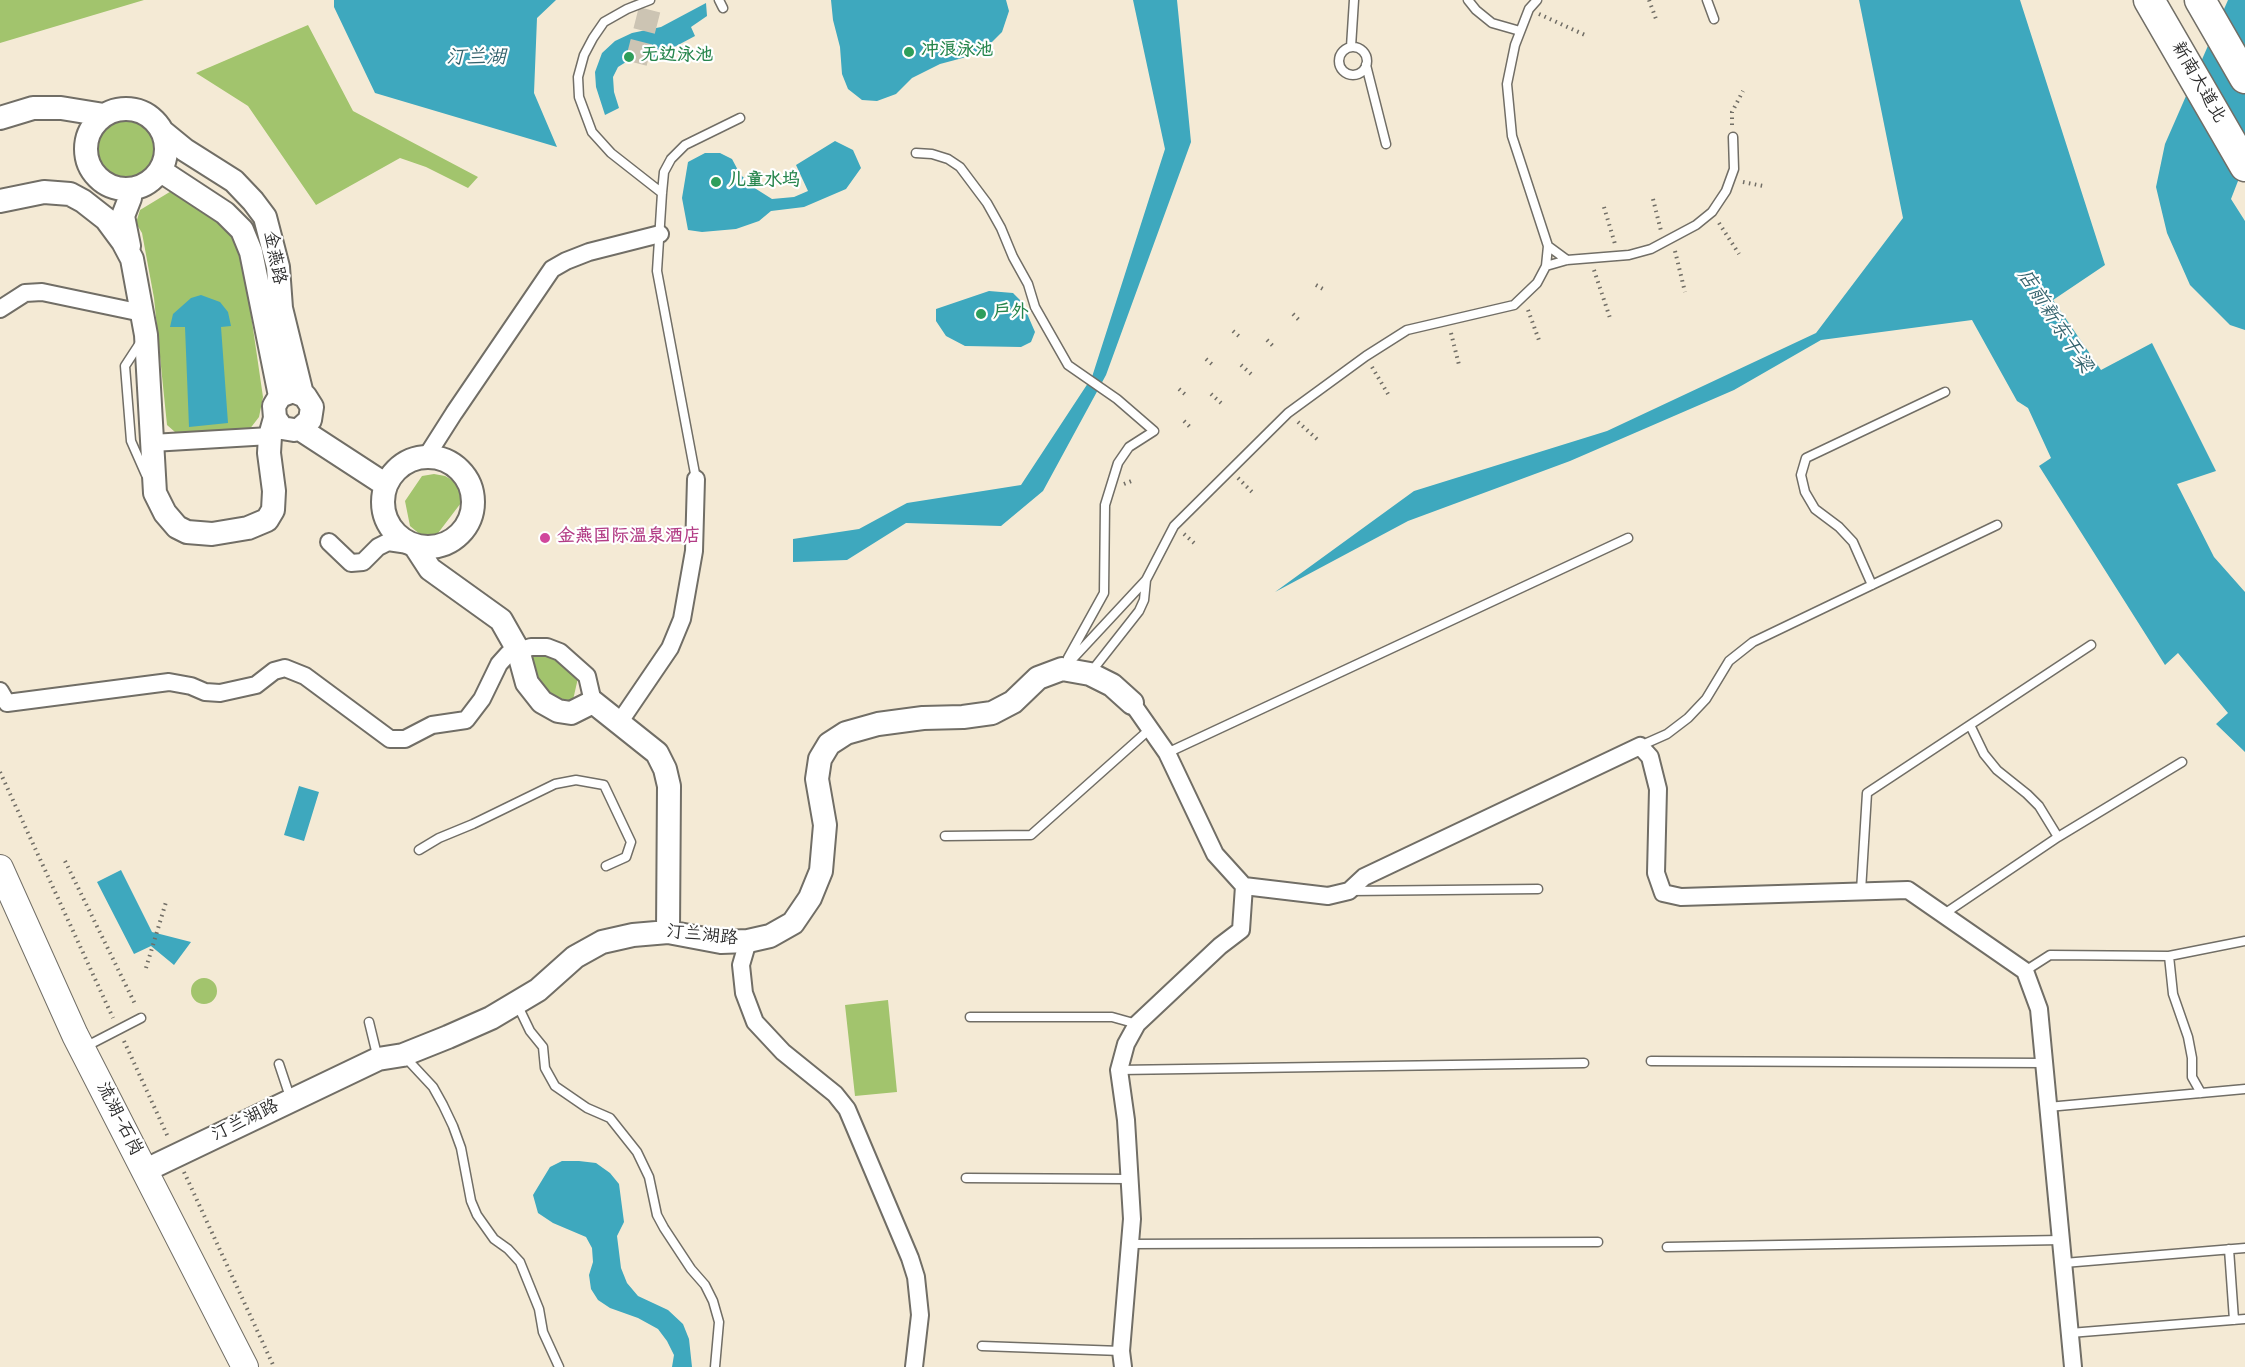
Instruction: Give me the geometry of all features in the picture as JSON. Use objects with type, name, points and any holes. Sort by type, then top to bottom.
[{"type":"highway","name":"新南大道北","points":[[2149,0],[2245,166]]},
{"type":"highway","points":[[2200,0],[2242,73]]},
{"type":"main road","name":"流湖-石岗","points":[[0,868],[82,1049],[245,1367]]},
{"type":"street","name":"金燕路","points":[[0,118],[33,108],[61,108],[99,121]]},
{"type":"street","name":"金燕路","points":[[0,133],[41,119],[73,122],[99,121],[117,110],[131,109],[144,112],[185,150],[234,181],[265,217],[278,267],[291,395]]},
{"type":"street","points":[[99,121],[88,135],[87,161],[93,173],[103,182],[114,188],[135,193]]},
{"type":"street","points":[[0,190],[28,178],[51,180],[115,204],[152,181],[161,171],[166,158],[167,145],[163,132]]},
{"type":"street","name":"金燕路","points":[[161,171],[225,213],[242,230],[251,252],[291,395]]},
{"type":"street","name":"金燕路","points":[[0,201],[44,192],[70,194],[106,219],[132,259]]},
{"type":"street","name":"金燕路","points":[[135,193],[123,216],[146,335],[155,493],[165,513],[177,527],[187,532],[212,534],[248,528],[267,520],[273,510],[271,438],[274,406],[291,395]]},
{"type":"street","points":[[426,457],[552,269],[589,252],[660,234]]},
{"type":"street","points":[[0,309],[25,293],[42,292],[142,313]]},
{"type":"street","name":"金燕路","points":[[271,438],[282,438],[302,426],[312,407],[309,401],[291,395]]},
{"type":"street","points":[[302,426],[388,480]]},
{"type":"street","name":"金燕路","points":[[152,446],[168,461],[168,487],[179,519],[188,524],[204,525],[253,519],[265,508],[259,472],[271,438]]},
{"type":"street","points":[[152,446],[271,438]]},
{"type":"street","points":[[329,542],[351,563],[363,562],[388,542],[415,546],[431,547],[446,543],[459,535],[468,522],[473,507],[472,492],[466,478],[455,466],[442,459],[426,457],[401,466],[388,480],[382,500],[387,522],[402,539],[415,546],[430,569],[501,621],[518,650],[527,683],[542,702],[558,711],[571,712],[593,702]]},
{"type":"street","points":[[619,723],[670,648],[682,619],[694,551],[696,478]]},
{"type":"street","points":[[0,691],[7,703],[169,682],[191,686],[205,692],[220,693],[256,685],[274,671],[285,668],[304,676],[390,739],[405,739],[432,725],[466,720],[482,699],[499,664],[508,654],[518,650],[547,646],[560,652],[587,676],[593,702],[657,753],[669,786],[668,932]]},
{"type":"street","points":[[1062,669],[1090,674],[1112,685],[1132,703],[1167,753],[1215,854],[1244,886],[1328,896],[1349,891],[1364,878],[1640,746],[1650,756],[1658,789],[1656,873],[1663,893],[1681,897],[1908,890],[2025,971],[2039,1010],[2073,1367]]},
{"type":"street","name":"汀兰湖路","points":[[144,1171],[378,1059],[403,1055],[448,1037],[517,1004],[538,990],[575,957],[602,942],[633,935],[668,932],[721,942],[748,941],[770,936],[793,923],[810,898],[821,871],[825,825],[817,779],[820,759],[829,744],[846,732],[878,724],[992,713],[1012,702],[1038,678],[1062,669]]},
{"type":"street","points":[[1122,1359],[1132,1219],[1126,1120],[1119,1070],[1126,1044],[1137,1024],[1220,945],[1241,930],[1244,886]]},
{"type":"street","points":[[748,941],[741,965],[744,993],[755,1022],[783,1052],[835,1094],[847,1109],[910,1258],[916,1277],[920,1315],[914,1367]]},
{"type":"lane","points":[[650,0],[627,9],[604,22],[584,55],[579,77],[579,97],[592,132],[611,153],[662,193]]},
{"type":"lane","points":[[1354,0],[1351,47],[1341,55],[1340,63],[1344,71],[1356,74],[1364,70],[1366,65]]},
{"type":"lane","points":[[1467,0],[1492,23],[1520,31]]},
{"type":"lane","points":[[1062,669],[1146,580],[1174,526],[1288,413],[1366,356],[1407,330],[1514,305],[1538,284],[1546,266],[1548,246],[1512,136],[1507,84],[1520,31],[1529,9],[1537,0]]},
{"type":"lane","points":[[1707,0],[1714,19]]},
{"type":"lane","points":[[1351,47],[1364,52],[1386,144]]},
{"type":"lane","points":[[696,478],[657,271],[664,172],[671,159],[685,145],[740,118]]},
{"type":"lane","points":[[1546,266],[1567,260],[1618,256],[1651,249],[1668,241],[1712,212],[1726,191],[1734,169],[1733,138]]},
{"type":"lane","points":[[916,153],[932,154],[948,159],[960,167],[987,202],[1001,228],[1012,257],[1028,284],[1035,307],[1068,365],[1117,399],[1154,431],[1129,447],[1118,463],[1105,505],[1104,593],[1062,669]]},
{"type":"lane","points":[[1548,246],[1567,260]]},
{"type":"lane","points":[[146,335],[125,366],[131,441],[155,493]]},
{"type":"lane","points":[[1872,585],[1853,542],[1839,527],[1815,509],[1805,492],[1801,475],[1806,458],[1945,392]]},
{"type":"lane","points":[[1640,746],[1667,734],[1688,718],[1706,699],[1729,661],[1753,642],[1997,525]]},
{"type":"lane","points":[[1167,753],[1628,538]]},
{"type":"lane","points":[[1090,674],[1139,611],[1144,600],[1146,580]]},
{"type":"lane","points":[[1861,891],[1867,793],[2091,645]]},
{"type":"lane","points":[[1970,725],[1984,754],[1996,770],[2033,800],[2058,837]]},
{"type":"lane","points":[[945,836],[1031,835],[1150,729]]},
{"type":"lane","points":[[1944,915],[2058,837],[2182,762]]},
{"type":"lane","points":[[419,850],[439,838],[555,784],[576,780],[604,785],[631,842],[626,857],[606,866]]},
{"type":"lane","points":[[1349,891],[1538,889]]},
{"type":"lane","points":[[2025,971],[2050,955],[2169,956],[2245,941]]},
{"type":"lane","points":[[2169,956],[2173,994],[2188,1037],[2192,1058],[2192,1077],[2201,1093]]},
{"type":"lane","points":[[517,1004],[530,1031],[543,1047],[545,1068],[555,1086],[587,1108],[610,1118],[637,1152],[649,1177],[657,1215],[691,1269],[705,1284],[714,1301],[719,1322],[715,1367]]},
{"type":"lane","points":[[970,1017],[1112,1017],[1137,1024]]},
{"type":"lane","points":[[82,1049],[141,1018]]},
{"type":"lane","points":[[369,1022],[378,1059]]},
{"type":"lane","points":[[403,1055],[433,1087],[443,1105],[460,1149],[471,1201],[494,1239],[520,1262],[539,1309],[543,1332],[559,1367]]},
{"type":"lane","points":[[1651,1061],[2044,1063]]},
{"type":"lane","points":[[1119,1070],[1584,1063]]},
{"type":"lane","points":[[279,1064],[291,1101]]},
{"type":"lane","points":[[2048,1107],[2245,1089]]},
{"type":"lane","points":[[966,1179],[1129,1179]]},
{"type":"lane","points":[[1667,1247],[2061,1240]]},
{"type":"lane","points":[[1130,1244],[1598,1242]]},
{"type":"lane","points":[[2064,1263],[2245,1248]]},
{"type":"lane","points":[[2229,1249],[2234,1320]]},
{"type":"lane","points":[[2070,1333],[2245,1319]]},
{"type":"lane","points":[[982,1346],[1122,1359]]},
{"type":"path","points":[[1648,0],[1656,19]]},
{"type":"path","points":[[1529,9],[1585,35]]},
{"type":"path","points":[[1733,138],[1732,112],[1743,91]]},
{"type":"path","points":[[1730,180],[1763,186]]},
{"type":"path","points":[[1653,199],[1685,292]]},
{"type":"path","points":[[1604,207],[1618,256]]},
{"type":"path","points":[[1712,212],[1739,254]]},
{"type":"path","points":[[1590,259],[1610,318]]},
{"type":"path","points":[[1316,285],[1323,289]]},
{"type":"path","points":[[1523,297],[1540,344]]},
{"type":"path","points":[[1293,314],[1300,321]]},
{"type":"path","points":[[1448,320],[1460,365]]},
{"type":"path","points":[[1233,331],[1241,338]]},
{"type":"path","points":[[1267,340],[1274,347]]},
{"type":"path","points":[[1366,356],[1388,394]]},
{"type":"path","points":[[1206,359],[1215,366]]},
{"type":"path","points":[[1241,365],[1251,374]]},
{"type":"path","points":[[1179,389],[1187,396]]},
{"type":"path","points":[[1211,394],[1221,404]]},
{"type":"path","points":[[1288,413],[1319,441]]},
{"type":"path","points":[[1184,421],[1192,429]]},
{"type":"path","points":[[1229,470],[1254,494]]},
{"type":"path","points":[[0,772],[274,1367]]},
{"type":"path","points":[[65,861],[141,1018]]},
{"type":"path","points":[[146,968],[166,902]]},
{"type":"green space","points":[[0,0],[144,0],[0,43]]},
{"type":"green space","points":[[308,25],[353,111],[478,177],[468,188],[426,167],[400,158],[316,205],[248,106],[196,73]]},
{"type":"green space","points":[[121,117],[135,117],[147,122],[156,131],[161,150],[159,163],[152,174],[135,183],[121,183],[109,178],[100,169],[95,157],[95,143],[100,131],[109,122]]},
{"type":"green space","points":[[173,190],[184,190],[234,235],[243,260],[263,397],[259,417],[249,430],[175,432],[167,425],[154,298],[142,233],[136,223],[140,210]]},
{"type":"green space","points":[[434,474],[454,481],[467,495],[432,541],[410,526],[405,501],[422,476]]},
{"type":"green space","points":[[536,654],[547,655],[578,678],[573,700],[555,700],[536,685],[527,660]]},
{"type":"green space","points":[[204,978],[213,982],[217,991],[213,1000],[204,1004],[195,1000],[191,991],[195,982]]},
{"type":"green space","points":[[888,1000],[897,1092],[855,1096],[845,1005]]},
{"type":"water","name":"汀兰湖","points":[[334,0],[556,0],[537,18],[534,93],[557,147],[375,93],[334,7]]},
{"type":"water","name":"冲浪泳池","points":[[831,0],[1006,0],[1009,11],[1002,32],[986,48],[970,56],[940,64],[912,78],[896,94],[877,101],[862,100],[848,89],[842,74],[840,47]]},
{"type":"water","points":[[1133,0],[1177,0],[1191,142],[1106,375],[1043,491],[1001,526],[906,523],[847,560],[793,562],[793,539],[859,529],[907,503],[1021,485],[1092,377],[1165,149]]},
{"type":"water","name":"店前新东干梁","points":[[1859,0],[2020,0],[2105,265],[2053,300],[2101,370],[2152,343],[2216,471],[2177,484],[2214,557],[2245,592],[2245,752],[2216,724],[2228,713],[2178,653],[2165,665],[2039,466],[2051,458],[2028,408],[2017,401],[1972,320],[1821,340],[1734,390],[1570,461],[1408,521],[1275,592],[1414,491],[1607,431],[1816,333],[1903,218]]},
{"type":"water","points":[[2228,0],[2245,0],[2245,163],[2231,199],[2245,221],[2245,330],[2230,325],[2190,285],[2167,233],[2156,187],[2165,144]]},
{"type":"water","name":"无边泳池","points":[[706,3],[707,16],[691,27],[695,36],[650,60],[626,62],[618,67],[613,77],[614,92],[619,108],[605,115],[596,87],[595,72],[602,53],[615,41],[632,33],[661,27]]},
{"type":"water","name":"儿童水坞","points":[[835,141],[853,150],[861,168],[846,189],[804,207],[771,211],[759,221],[736,229],[702,232],[688,230],[682,198],[688,162],[705,153],[720,153],[732,159],[740,174],[753,187],[772,199],[794,197],[808,191],[796,165]]},
{"type":"water","name":"户外","points":[[989,291],[1013,293],[1022,302],[1035,332],[1031,342],[1021,347],[965,346],[946,336],[936,321],[936,309]]},
{"type":"water","points":[[201,295],[220,302],[228,312],[231,326],[221,327],[228,423],[189,427],[185,327],[170,327],[173,314],[191,298]]},
{"type":"water","points":[[299,786],[319,792],[304,841],[284,835]]},
{"type":"water","points":[[121,870],[152,932],[191,942],[174,965],[151,946],[134,954],[97,882]]},
{"type":"water","points":[[562,1161],[596,1163],[610,1173],[619,1184],[624,1222],[617,1236],[621,1268],[627,1283],[638,1296],[668,1310],[683,1324],[689,1339],[692,1367],[672,1367],[674,1355],[658,1329],[638,1318],[610,1308],[598,1300],[591,1289],[589,1275],[593,1262],[592,1248],[586,1237],[553,1223],[538,1213],[533,1195],[550,1167]]},
{"type":"tunnel","points":[[636,63],[652,0]]},
{"type":"place","name":"冲浪泳池","points":[[909,52]]},
{"type":"place","name":"无边泳池","points":[[629,57]]},
{"type":"place","name":"儿童水坞","points":[[716,182]]},
{"type":"place","name":"户外","points":[[981,314]]},
{"type":"place","name":"金燕国际温泉酒店","points":[[545,538]]}]
